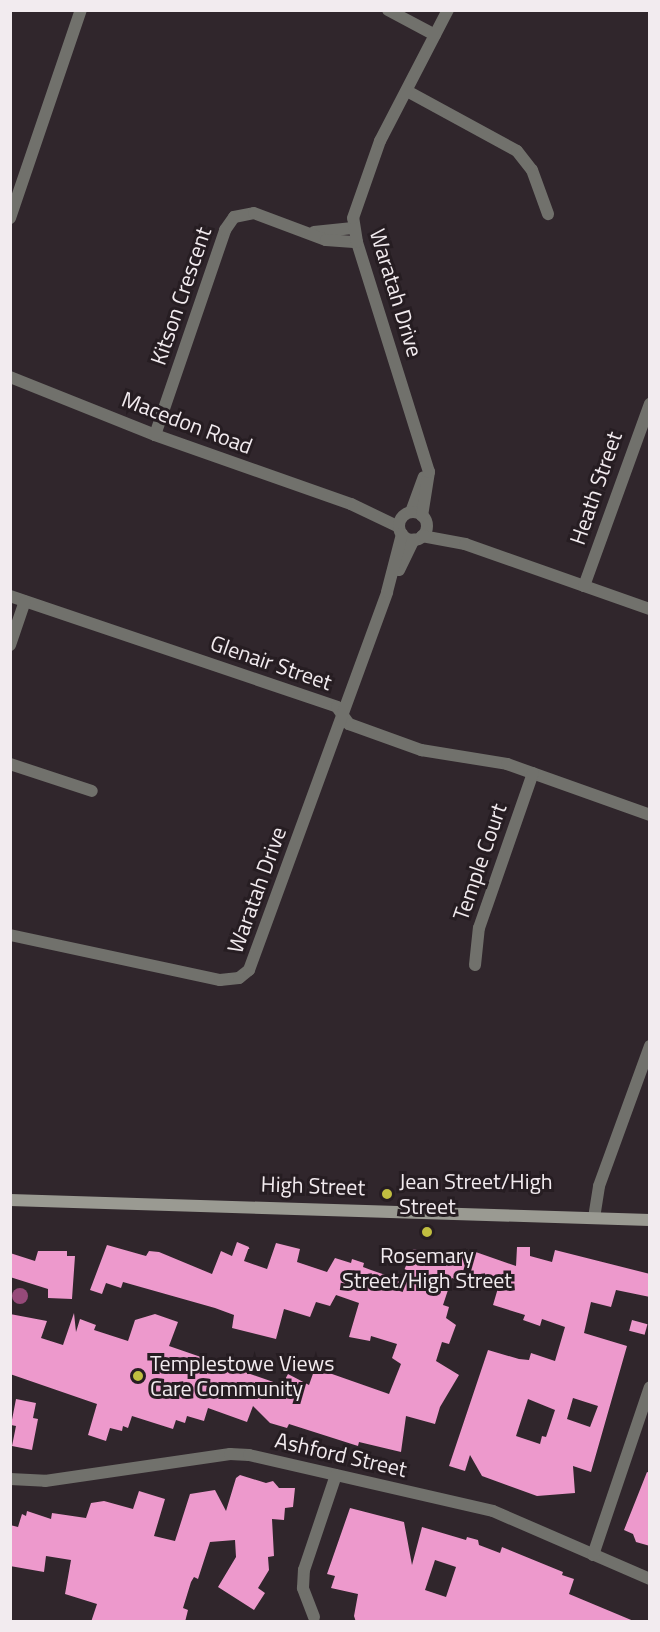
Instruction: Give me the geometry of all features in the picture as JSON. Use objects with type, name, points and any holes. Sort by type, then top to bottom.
[{"type":"main road","name":"High Street","points":[[10,1200],[650,1220]]},
{"type":"street","points":[[10,218],[81,10]]},
{"type":"street","points":[[388,10],[435,35]]},
{"type":"street","name":"Waratah Drive","points":[[10,935],[220,980],[239,978],[252,966],[387,592],[417,524],[430,481],[427,461],[353,228],[354,210],[374,156],[448,10]]},
{"type":"street","points":[[407,91],[517,151],[532,170],[548,214]]},
{"type":"street","name":"Kitson Crescent","points":[[155,435],[229,223],[239,214],[254,213],[313,232],[326,240],[357,242]]},
{"type":"street","name":"Kitson Crescent","points":[[313,232],[353,228]]},
{"type":"street","name":"Macedon Road","points":[[10,377],[155,435],[351,504],[417,524],[465,544],[650,609]]},
{"type":"street","name":"Heath Street","points":[[584,586],[650,404]]},
{"type":"street","name":"Macedon Road","points":[[351,504],[401,530],[417,524]]},
{"type":"street","name":"Waratah Drive","points":[[387,592],[401,530],[417,524]]},
{"type":"street","name":"Glenair Street","points":[[10,596],[337,707],[349,724],[421,750],[498,762],[650,815]]},
{"type":"street","points":[[10,645],[25,601]]},
{"type":"street","points":[[10,764],[92,791]]},
{"type":"street","name":"Temple Court","points":[[475,965],[479,928],[533,773]]},
{"type":"street","points":[[594,1218],[599,1186],[650,1046]]},
{"type":"street","points":[[593,1555],[650,1388]]},
{"type":"street","name":"Ashford Street","points":[[10,1479],[45,1481],[239,1453],[493,1512],[650,1579]]},
{"type":"street","points":[[314,1617],[303,1588],[304,1570],[336,1475]]},
{"type":"shaded area","points":[[20,1288],[28,1296],[20,1304],[12,1296]]},
{"type":"building","points":[[237,1242],[249,1247],[244,1261],[267,1269],[276,1243],[300,1249],[297,1262],[327,1272],[335,1258],[351,1263],[352,1259],[364,1263],[363,1267],[400,1280],[413,1249],[445,1258],[447,1253],[468,1257],[470,1250],[516,1266],[517,1247],[530,1247],[530,1256],[552,1262],[555,1250],[650,1274],[650,1297],[616,1290],[611,1307],[591,1302],[584,1333],[627,1346],[591,1472],[573,1466],[575,1493],[537,1496],[482,1476],[470,1455],[465,1471],[449,1466],[488,1350],[529,1360],[531,1353],[555,1361],[565,1327],[542,1319],[540,1326],[523,1320],[525,1315],[493,1305],[498,1288],[474,1281],[473,1285],[452,1278],[443,1305],[449,1307],[446,1318],[456,1325],[449,1344],[442,1342],[436,1361],[459,1375],[440,1407],[435,1424],[406,1416],[401,1452],[359,1442],[358,1446],[289,1424],[287,1428],[270,1423],[253,1406],[247,1422],[208,1408],[204,1421],[187,1416],[185,1423],[176,1420],[173,1429],[132,1416],[128,1428],[123,1426],[122,1431],[110,1428],[106,1441],[88,1435],[97,1404],[10,1374],[10,1314],[47,1321],[41,1338],[63,1345],[74,1313],[76,1332],[80,1319],[96,1325],[94,1330],[128,1341],[135,1320],[155,1314],[178,1322],[169,1346],[282,1385],[288,1374],[309,1385],[315,1368],[389,1394],[401,1364],[392,1358],[397,1344],[371,1336],[370,1341],[349,1337],[359,1303],[336,1295],[330,1306],[316,1302],[310,1317],[284,1309],[276,1339],[232,1328],[234,1315],[123,1282],[121,1288],[106,1283],[102,1294],[90,1290],[107,1245],[146,1256],[149,1251],[159,1252],[212,1274],[221,1251],[232,1256]],"holes":[[[573,1398],[598,1406],[590,1427],[567,1419]],[[528,1399],[555,1410],[546,1437],[542,1436],[540,1444],[516,1436]]]},
{"type":"building","points":[[38,1251],[67,1251],[67,1256],[75,1256],[72,1299],[48,1298],[48,1289],[10,1277],[10,1253],[35,1261]]},
{"type":"building","points":[[632,1320],[647,1324],[645,1335],[629,1331]]},
{"type":"building","points":[[16,1399],[36,1403],[33,1418],[38,1419],[32,1450],[12,1446],[16,1426],[11,1425]]},
{"type":"building","points":[[647,1472],[650,1473],[650,1546],[636,1542],[633,1534],[624,1530]]},
{"type":"building","points":[[240,1475],[266,1483],[273,1481],[279,1488],[295,1488],[293,1507],[285,1508],[284,1520],[272,1519],[274,1556],[268,1557],[269,1570],[258,1588],[265,1593],[254,1610],[218,1587],[236,1557],[235,1540],[210,1542],[198,1579],[194,1577],[191,1582],[183,1608],[188,1610],[185,1622],[91,1622],[97,1604],[65,1594],[71,1560],[46,1556],[44,1572],[10,1566],[10,1525],[18,1527],[22,1514],[26,1516],[27,1511],[51,1519],[52,1513],[86,1518],[91,1503],[104,1501],[133,1509],[139,1491],[165,1499],[154,1536],[175,1541],[190,1494],[215,1490],[226,1511],[236,1478]]},
{"type":"building","points":[[350,1508],[404,1522],[412,1565],[422,1527],[466,1540],[467,1537],[478,1540],[479,1545],[500,1553],[502,1547],[563,1572],[562,1575],[574,1579],[569,1594],[636,1622],[356,1622],[354,1616],[358,1594],[331,1588],[335,1576],[327,1574]],"holes":[[[435,1560],[456,1567],[446,1597],[425,1590]]]},
{"type":"place","name":"Jean Street/High Street","points":[[387,1194]]},
{"type":"place","name":"Rosemary Street/High Street","points":[[427,1232]]},
{"type":"place","name":"Templestowe Views Care Community","points":[[138,1376]]}]
